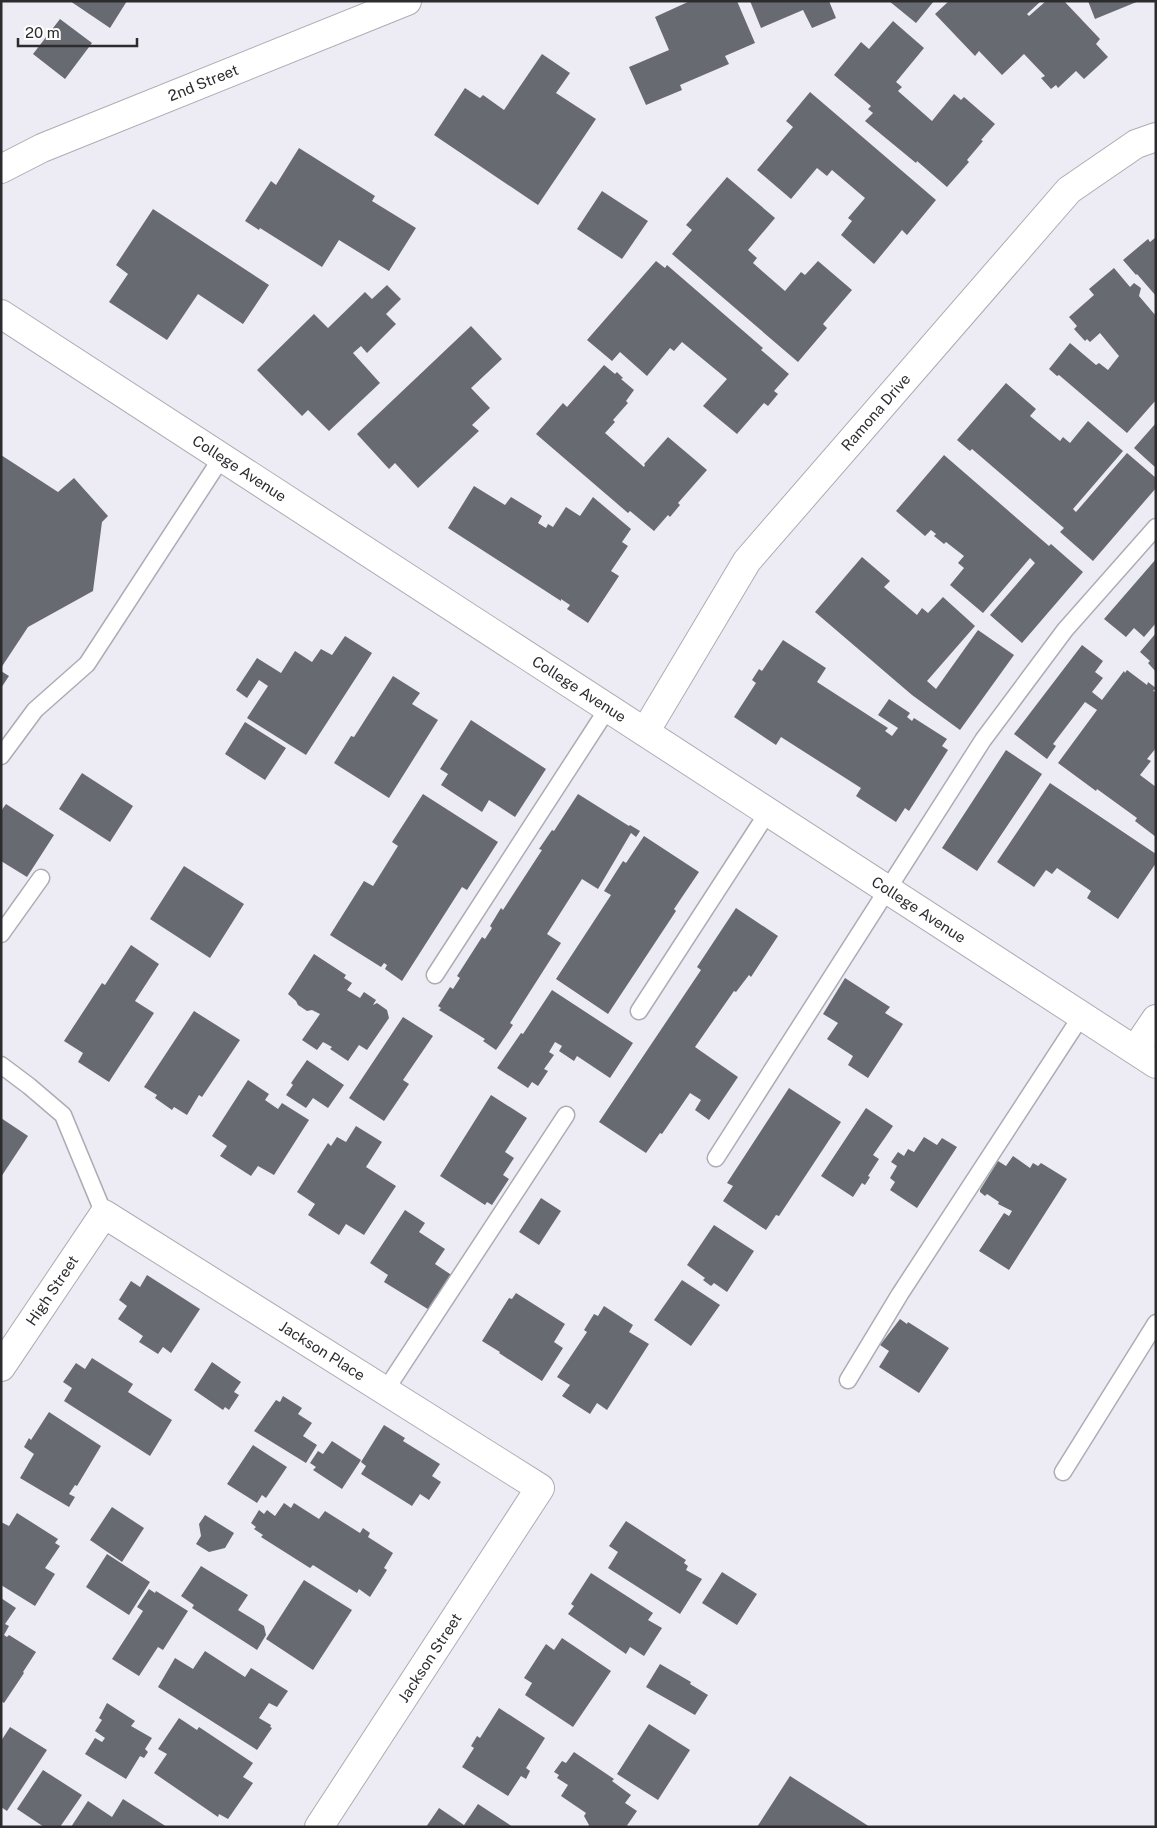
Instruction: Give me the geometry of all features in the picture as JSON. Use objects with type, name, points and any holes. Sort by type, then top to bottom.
[{"type":"street","name":"2nd Street","points":[[1,169],[42,148],[407,1]]},
{"type":"street","name":"Ramona Drive","points":[[644,732],[746,561],[1068,190],[1136,144],[1156,137]]},
{"type":"street","name":"College Avenue","points":[[1,314],[1145,1057]]},
{"type":"street","points":[[1145,1057],[1156,1019]]},
{"type":"street","name":"High Street","points":[[1,1367],[104,1214]]},
{"type":"street","name":"Jackson Place","points":[[104,1214],[540,1488]]},
{"type":"street","name":"Jackson Street","points":[[319,1827],[540,1488]]},
{"type":"lane","points":[[1,756],[35,710],[87,664],[222,457]]},
{"type":"lane","points":[[716,1158],[886,889],[983,740],[1064,630],[1156,526]]},
{"type":"lane","points":[[435,975],[608,708]]},
{"type":"lane","points":[[639,1011],[768,812]]},
{"type":"lane","points":[[1,934],[41,878]]},
{"type":"lane","points":[[848,1380],[900,1294],[1082,1015]]},
{"type":"lane","points":[[1,1065],[63,1115],[104,1214]]},
{"type":"lane","points":[[385,1390],[566,1115]]},
{"type":"lane","points":[[1063,1472],[1156,1323]]},
{"type":"building","points":[[70,1],[127,1],[110,28]]},
{"type":"building","points":[[690,1],[737,1],[755,43],[725,56],[729,64],[680,85],[682,90],[646,105],[629,67],[669,50],[655,17]]},
{"type":"building","points":[[750,1],[829,1],[836,18],[812,28],[803,10],[761,28]]},
{"type":"building","points":[[889,1],[934,1],[916,23]]},
{"type":"building","points":[[949,1],[1041,1],[1027,14],[1029,16],[1046,1],[1064,1],[1100,39],[1096,44],[1108,57],[1084,79],[1076,71],[1058,88],[1056,85],[1051,89],[1041,78],[1045,76],[1024,54],[1002,75],[979,51],[975,56],[935,14]]},
{"type":"building","points":[[1088,1],[1139,1],[1095,19]]},
{"type":"building","points":[[60,19],[92,43],[65,79],[33,54]]},
{"type":"building","points":[[893,21],[924,48],[896,82],[902,87],[898,91],[932,121],[954,94],[961,100],[964,97],[995,124],[967,160],[969,162],[947,187],[865,121],[873,113],[868,109],[871,106],[834,75],[861,42],[869,49]]},
{"type":"building","points":[[542,54],[570,73],[556,93],[596,119],[538,205],[434,135],[465,88],[480,98],[483,95],[504,110]]},
{"type":"building","points":[[810,92],[936,200],[907,235],[902,230],[874,264],[841,235],[852,221],[848,218],[865,198],[832,170],[827,176],[817,168],[791,199],[757,170],[793,127],[786,121]]},
{"type":"building","points":[[299,148],[375,196],[372,201],[416,228],[389,271],[339,240],[322,267],[260,228],[259,230],[245,221],[271,181],[276,185]]},
{"type":"building","points":[[727,177],[775,218],[748,250],[757,258],[753,263],[785,291],[801,272],[805,275],[818,261],[852,290],[823,324],[827,328],[798,362],[672,254],[692,230],[686,225]]},
{"type":"building","points":[[602,191],[648,221],[622,259],[577,229]]},
{"type":"building","points":[[153,209],[269,285],[243,324],[198,294],[167,340],[109,302],[128,274],[116,265]]},
{"type":"building","points":[[1156,237],[1156,296],[1123,260],[1148,239],[1150,242]]},
{"type":"building","points":[[656,261],[665,268],[667,265],[763,348],[761,350],[789,374],[774,391],[778,394],[768,406],[764,403],[737,434],[703,406],[727,379],[682,342],[674,351],[670,348],[647,376],[620,352],[612,361],[587,340]]},
{"type":"building","points":[[1114,268],[1130,287],[1134,283],[1141,288],[1139,296],[1156,316],[1156,400],[1127,433],[1059,375],[1057,376],[1049,369],[1070,343],[1096,365],[1099,363],[1108,370],[1119,356],[1100,333],[1090,342],[1087,339],[1085,341],[1074,329],[1077,326],[1069,317],[1094,295],[1089,289]]},
{"type":"building","points":[[387,285],[401,299],[386,314],[396,324],[367,353],[361,346],[353,353],[380,383],[329,431],[308,410],[302,416],[257,370],[314,314],[328,328],[365,292],[372,299]]},
{"type":"building","points":[[471,326],[502,359],[471,388],[490,408],[472,425],[479,431],[418,488],[395,463],[389,469],[357,434]]},
{"type":"building","points":[[604,365],[615,374],[617,372],[623,378],[621,379],[634,390],[626,401],[628,403],[613,420],[615,422],[605,433],[644,467],[644,464],[668,437],[707,470],[678,503],[680,505],[670,517],[668,515],[654,531],[630,511],[628,513],[536,434],[563,403],[567,407]]},
{"type":"building","points":[[1006,383],[1036,409],[1030,416],[1060,441],[1063,437],[1070,443],[1088,421],[1123,451],[1073,509],[1076,512],[1127,453],[1156,478],[1156,488],[1093,561],[1060,532],[1064,528],[972,449],[970,451],[957,440]]},
{"type":"building","points":[[1156,423],[1156,468],[1134,448]]},
{"type":"building","points":[[1,455],[58,492],[74,478],[108,516],[102,522],[93,591],[28,627],[1,668]]},
{"type":"building","points":[[944,455],[1049,546],[1051,544],[1083,572],[1022,643],[990,615],[1035,563],[1030,558],[983,613],[950,585],[964,568],[958,563],[964,556],[946,542],[944,544],[934,536],[936,534],[931,530],[925,536],[896,511]]},
{"type":"building","points":[[474,486],[505,505],[511,497],[542,516],[538,523],[546,528],[548,524],[553,527],[566,507],[580,516],[593,497],[631,529],[622,542],[628,546],[611,571],[619,576],[588,623],[567,609],[570,605],[448,528]]},
{"type":"building","points":[[862,557],[890,581],[884,587],[917,615],[922,608],[928,613],[943,597],[975,626],[927,681],[936,689],[978,630],[1014,655],[960,730],[912,695],[815,612]]},
{"type":"building","points":[[1156,559],[1156,623],[1144,637],[1134,628],[1126,637],[1104,619]]},
{"type":"building","points":[[1156,633],[1156,672],[1148,663],[1150,661],[1140,652]]},
{"type":"building","points":[[345,636],[372,653],[306,755],[247,718],[268,686],[259,680],[247,698],[236,690],[257,658],[281,673],[295,651],[312,662],[321,649],[332,655]]},
{"type":"building","points":[[783,640],[826,668],[817,682],[888,728],[885,731],[892,736],[898,728],[878,715],[889,699],[910,713],[907,717],[912,721],[914,718],[947,739],[942,746],[948,750],[909,811],[905,808],[896,822],[856,796],[861,788],[781,737],[776,745],[734,717],[756,683],[752,680],[759,669],[762,671]]},
{"type":"building","points":[[1082,645],[1103,661],[1095,672],[1103,678],[1092,692],[1102,700],[1124,671],[1125,673],[1127,670],[1147,685],[1148,682],[1156,688],[1153,691],[1156,692],[1156,748],[1147,759],[1151,761],[1140,775],[1156,787],[1156,837],[1135,821],[1137,818],[1058,763],[1097,710],[1085,702],[1053,744],[1056,746],[1047,759],[1014,734]]},
{"type":"building","points":[[1,671],[9,676],[1,688]]},
{"type":"building","points":[[393,676],[420,693],[412,704],[438,720],[389,798],[334,763],[351,736],[354,737]]},
{"type":"building","points":[[471,720],[546,769],[515,817],[489,800],[482,812],[441,785],[448,774],[440,769]]},
{"type":"building","points":[[245,722],[286,748],[265,780],[225,754]]},
{"type":"building","points":[[1006,750],[1042,774],[977,871],[942,848]]},
{"type":"building","points":[[82,773],[133,806],[110,842],[59,809]]},
{"type":"building","points":[[1050,783],[1156,854],[1156,863],[1118,919],[1087,898],[1091,891],[1057,868],[1052,874],[1046,870],[1034,887],[997,862]]},
{"type":"building","points":[[423,794],[498,842],[467,890],[462,887],[402,981],[385,969],[387,965],[384,963],[381,967],[330,935],[364,881],[373,886],[398,846],[392,842]]},
{"type":"building","points":[[578,794],[640,831],[636,837],[631,833],[598,889],[582,879],[547,934],[561,943],[510,1023],[513,1025],[496,1050],[483,1041],[485,1039],[439,1010],[441,1008],[438,1006],[450,987],[453,989],[460,978],[457,976],[482,937],[485,939],[492,928],[490,926],[501,908],[503,910],[542,850],[539,849],[552,830],[554,831]]},
{"type":"building","points":[[6,804],[54,835],[27,877],[1,861],[1,811]]},
{"type":"building","points":[[644,836],[699,872],[674,909],[676,911],[608,1014],[556,979],[611,895],[604,891],[623,861],[626,863]]},
{"type":"building","points":[[184,866],[244,904],[210,958],[150,919]]},
{"type":"building","points":[[736,908],[778,936],[751,977],[749,975],[736,992],[734,991],[695,1047],[738,1077],[709,1120],[695,1110],[701,1100],[690,1093],[662,1134],[660,1133],[646,1153],[599,1122],[701,970],[697,967]]},
{"type":"building","points":[[131,945],[159,964],[135,1001],[154,1013],[109,1082],[78,1062],[83,1053],[64,1041],[102,983],[105,985]]},
{"type":"building","points":[[314,954],[346,975],[344,978],[352,983],[347,990],[360,998],[364,992],[376,1000],[373,1005],[377,1003],[387,1010],[389,1018],[367,1050],[359,1045],[348,1061],[323,1042],[317,1050],[302,1040],[320,1014],[312,1010],[307,1011],[298,1005],[288,994]]},
{"type":"building","points":[[845,978],[890,1007],[885,1013],[903,1024],[868,1078],[848,1065],[853,1056],[827,1039],[838,1023],[823,1014]]},
{"type":"building","points":[[552,990],[633,1043],[610,1078],[577,1056],[574,1061],[559,1051],[562,1046],[555,1042],[549,1052],[554,1055],[544,1069],[548,1071],[538,1086],[532,1082],[528,1088],[497,1068],[521,1033],[523,1034]]},
{"type":"building","points":[[194,1011],[240,1040],[202,1097],[199,1095],[187,1115],[174,1107],[172,1110],[155,1098],[157,1095],[144,1087]]},
{"type":"building","points":[[403,1017],[433,1036],[403,1080],[409,1084],[384,1121],[349,1098]]},
{"type":"building","points":[[307,1060],[344,1085],[328,1108],[313,1098],[306,1108],[286,1095],[293,1085],[291,1083]]},
{"type":"building","points":[[248,1080],[269,1094],[265,1100],[278,1109],[282,1103],[309,1120],[274,1175],[258,1166],[251,1176],[220,1156],[227,1146],[212,1136]]},
{"type":"building","points":[[789,1088],[841,1122],[779,1216],[776,1215],[766,1230],[723,1201],[733,1186],[727,1183]]},
{"type":"building","points":[[491,1095],[527,1118],[505,1152],[514,1158],[503,1175],[509,1179],[492,1205],[487,1202],[485,1205],[440,1176]]},
{"type":"building","points":[[866,1108],[893,1126],[873,1155],[879,1159],[868,1176],[870,1177],[865,1185],[862,1183],[853,1197],[821,1176]]},
{"type":"building","points":[[1,1118],[28,1136],[1,1177]]},
{"type":"building","points":[[356,1126],[382,1142],[366,1167],[396,1186],[364,1235],[346,1224],[339,1235],[308,1215],[315,1204],[297,1192],[328,1143],[331,1146],[337,1137],[346,1142]]},
{"type":"building","points":[[924,1137],[937,1145],[942,1138],[957,1147],[917,1208],[890,1190],[895,1182],[890,1178],[897,1166],[891,1162],[898,1152],[904,1156],[908,1149],[914,1152]]},
{"type":"building","points":[[1013,1156],[1030,1168],[1033,1163],[1038,1166],[1041,1163],[1067,1179],[1009,1270],[979,1251],[1004,1213],[1009,1216],[1012,1211],[998,1204],[999,1202],[987,1194],[985,1196],[980,1190],[998,1161],[1006,1166]]},
{"type":"building","points":[[541,1198],[561,1211],[539,1245],[519,1232]]},
{"type":"building","points":[[405,1210],[425,1223],[419,1232],[445,1249],[435,1264],[453,1276],[431,1311],[384,1282],[388,1275],[370,1263]]},
{"type":"building","points":[[714,1225],[754,1251],[727,1292],[714,1283],[711,1286],[703,1280],[705,1278],[687,1265]]},
{"type":"building","points":[[147,1275],[200,1309],[171,1353],[163,1347],[158,1354],[139,1342],[143,1336],[118,1319],[127,1306],[119,1300],[131,1281],[140,1287]]},
{"type":"building","points":[[682,1280],[720,1305],[691,1346],[654,1320]]},
{"type":"building","points":[[516,1293],[565,1324],[554,1342],[563,1348],[542,1381],[482,1341],[509,1298],[512,1299]]},
{"type":"building","points":[[604,1306],[633,1325],[629,1332],[649,1344],[607,1410],[597,1403],[590,1414],[562,1396],[570,1385],[557,1377],[587,1332],[584,1330],[594,1314],[598,1316]]},
{"type":"building","points":[[900,1319],[949,1348],[919,1393],[879,1367],[889,1351],[880,1345]]},
{"type":"building","points":[[92,1358],[133,1384],[128,1392],[172,1420],[150,1456],[64,1401],[72,1388],[63,1382],[76,1363],[85,1369]]},
{"type":"building","points":[[212,1362],[241,1382],[234,1392],[239,1395],[229,1410],[225,1407],[223,1410],[194,1390]]},
{"type":"building","points":[[283,1396],[302,1408],[298,1414],[312,1423],[303,1436],[317,1445],[306,1463],[254,1431],[276,1400],[280,1402]]},
{"type":"building","points":[[49,1412],[101,1446],[77,1486],[75,1485],[69,1494],[75,1497],[69,1507],[20,1478],[34,1454],[24,1447],[29,1438],[31,1440]]},
{"type":"building","points":[[384,1425],[405,1438],[403,1441],[440,1464],[432,1476],[441,1482],[429,1500],[420,1494],[412,1506],[361,1474],[366,1466],[361,1462]]},
{"type":"building","points":[[332,1441],[361,1460],[342,1489],[313,1470],[316,1467],[310,1463],[318,1451],[323,1454]]},
{"type":"building","points":[[253,1445],[287,1467],[266,1498],[262,1495],[257,1503],[227,1484]]},
{"type":"building","points":[[284,1503],[291,1508],[294,1503],[319,1519],[325,1511],[360,1533],[363,1528],[370,1533],[368,1537],[393,1553],[384,1568],[387,1570],[370,1597],[359,1589],[357,1593],[313,1565],[310,1568],[261,1537],[263,1535],[254,1529],[256,1527],[251,1523],[259,1510],[264,1514],[267,1510],[275,1516]]},
{"type":"building","points":[[112,1507],[144,1528],[122,1562],[90,1540]]},
{"type":"building","points":[[17,1513],[58,1539],[55,1543],[60,1546],[45,1568],[55,1574],[35,1606],[1,1585],[1,1522],[9,1526]]},
{"type":"building","points":[[205,1515],[234,1533],[225,1548],[209,1552],[196,1544],[201,1536],[199,1524]]},
{"type":"building","points":[[626,1521],[686,1560],[684,1563],[688,1566],[686,1570],[702,1579],[680,1614],[608,1568],[618,1552],[609,1546]]},
{"type":"building","points":[[107,1554],[150,1582],[129,1615],[86,1587]]},
{"type":"building","points":[[201,1566],[248,1595],[238,1610],[264,1626],[266,1635],[257,1650],[192,1608],[194,1605],[181,1596]]},
{"type":"building","points":[[722,1572],[757,1594],[737,1625],[702,1603]]},
{"type":"building","points":[[591,1573],[653,1613],[648,1620],[662,1628],[644,1656],[630,1647],[626,1654],[568,1614],[574,1606],[571,1604]]},
{"type":"building","points":[[304,1580],[352,1610],[313,1670],[266,1639]]},
{"type":"building","points":[[149,1589],[155,1593],[156,1591],[188,1611],[163,1650],[158,1647],[139,1676],[112,1659],[143,1611],[137,1607]]},
{"type":"building","points":[[1,1598],[16,1608],[5,1624],[9,1626],[4,1635],[7,1637],[9,1635],[36,1652],[4,1703],[1,1701]]},
{"type":"building","points":[[562,1638],[611,1671],[573,1727],[525,1695],[532,1683],[524,1678],[546,1644],[554,1650]]},
{"type":"building","points":[[205,1651],[245,1677],[251,1668],[288,1691],[277,1707],[269,1703],[259,1718],[271,1725],[270,1727],[272,1728],[257,1750],[158,1687],[175,1658],[193,1669]]},
{"type":"building","points":[[660,1664],[691,1682],[690,1684],[708,1695],[695,1715],[646,1687]]},
{"type":"building","points":[[107,1703],[135,1721],[131,1726],[152,1738],[145,1749],[148,1752],[144,1758],[140,1756],[126,1779],[85,1754],[95,1738],[102,1742],[105,1738],[95,1731],[102,1720],[99,1718]]},
{"type":"building","points":[[499,1708],[545,1738],[526,1768],[530,1771],[526,1779],[521,1776],[508,1796],[462,1767],[474,1748],[471,1746],[477,1736],[480,1738]]},
{"type":"building","points":[[179,1718],[197,1730],[199,1727],[253,1763],[243,1777],[253,1783],[228,1819],[219,1814],[218,1817],[154,1773],[167,1754],[158,1749]]},
{"type":"building","points":[[649,1724],[690,1750],[658,1800],[617,1774]]},
{"type":"building","points":[[10,1727],[47,1750],[7,1811],[1,1807],[1,1741]]},
{"type":"building","points":[[574,1752],[614,1779],[612,1781],[631,1795],[625,1803],[637,1811],[626,1827],[587,1827],[589,1825],[584,1816],[586,1813],[561,1796],[568,1785],[557,1778],[559,1775],[554,1772],[562,1761],[566,1763]]},
{"type":"building","points":[[43,1770],[82,1795],[60,1827],[44,1827],[17,1809]]},
{"type":"building","points":[[790,1776],[870,1827],[757,1827]]},
{"type":"building","points":[[123,1799],[167,1827],[71,1827],[88,1801],[112,1817]]},
{"type":"building","points":[[478,1804],[513,1827],[426,1827],[439,1808],[464,1825]]}]
